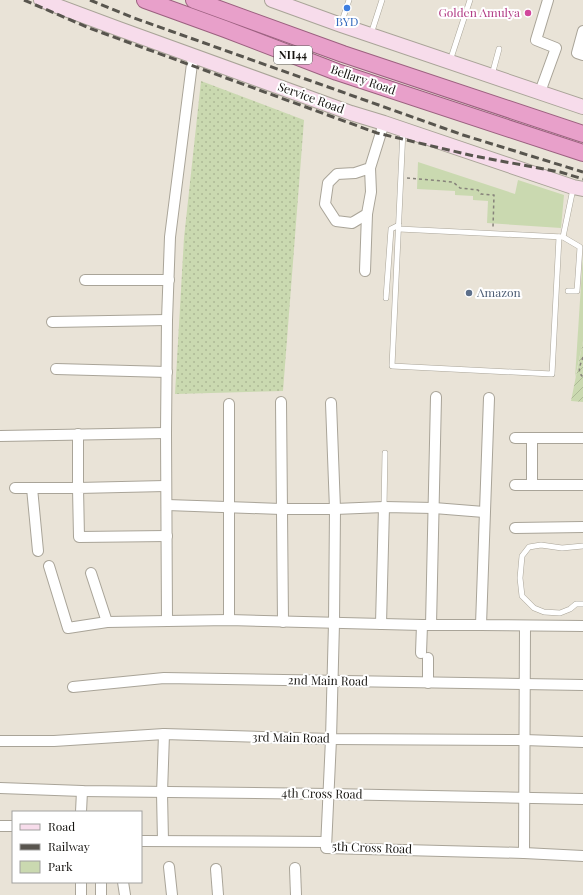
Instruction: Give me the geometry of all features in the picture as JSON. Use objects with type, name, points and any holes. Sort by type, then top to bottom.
[{"type":"highway","name":"Bellary Road","points":[[145,0],[226,29],[337,72],[583,154]]},
{"type":"highway","name":"Bellary Road","points":[[194,0],[343,54],[583,134]]},
{"type":"main road","name":"Service Road","points":[[41,0],[351,113],[404,129],[578,188]]},
{"type":"main road","points":[[272,0],[450,62],[540,92],[582,104]]},
{"type":"street","points":[[540,92],[556,48],[536,40],[548,0]]},
{"type":"street","points":[[583,31],[577,53],[583,55]]},
{"type":"street","points":[[167,622],[167,536],[165,486],[168,280],[170,237],[193,56]]},
{"type":"street","points":[[365,271],[367,214],[371,192],[370,168],[384,123]]},
{"type":"street","points":[[367,214],[352,223],[336,221],[325,204],[328,183],[337,174],[356,173],[370,168]]},
{"type":"street","points":[[84,280],[168,280]]},
{"type":"street","points":[[52,322],[167,320]]},
{"type":"street","points":[[56,369],[167,372]]},
{"type":"street","points":[[428,683],[424,656],[434,508],[436,397]]},
{"type":"street","points":[[482,625],[484,512],[489,398]]},
{"type":"street","points":[[281,402],[283,622]]},
{"type":"street","points":[[326,842],[329,794],[334,623],[335,509],[331,402]]},
{"type":"street","points":[[229,404],[229,620]]},
{"type":"street","points":[[0,436],[166,433]]},
{"type":"street","points":[[78,434],[79,537],[167,536]]},
{"type":"street","points":[[515,438],[583,438]]},
{"type":"street","points":[[532,438],[532,485]]},
{"type":"street","points":[[515,486],[583,485]]},
{"type":"street","points":[[15,488],[165,486]]},
{"type":"street","points":[[32,488],[38,551]]},
{"type":"street","points":[[166,505],[335,509],[384,507],[434,508],[484,512]]},
{"type":"street","points":[[381,624],[384,507]]},
{"type":"street","points":[[514,528],[583,527]]},
{"type":"street","points":[[49,566],[68,628],[107,622],[229,620],[426,625],[583,626]]},
{"type":"street","points":[[91,573],[107,622]]},
{"type":"street","points":[[524,853],[525,626]]},
{"type":"street","name":"2nd Main Road","points":[[73,687],[164,678],[583,685]]},
{"type":"street","points":[[163,841],[162,793],[164,734]]},
{"type":"street","name":"3rd Main Road","points":[[0,741],[54,741],[164,734],[331,739],[524,740],[583,742]]},
{"type":"street","name":"4th Cross Road","points":[[0,788],[162,793],[329,794],[583,799]]},
{"type":"street","points":[[81,811],[82,791]]},
{"type":"street","points":[[0,826],[12,826]]},
{"type":"street","name":"5th Cross Road","points":[[142,841],[326,842],[326,848],[583,856]]},
{"type":"street","points":[[169,867],[172,895]]},
{"type":"street","points":[[295,868],[296,895]]},
{"type":"street","points":[[216,869],[218,895]]},
{"type":"street","points":[[80,883],[81,895]]},
{"type":"street","points":[[101,883],[101,895]]},
{"type":"street","points":[[123,883],[125,895]]},
{"type":"lane","points":[[341,25],[349,0]]},
{"type":"lane","points":[[371,35],[382,0]]},
{"type":"lane","points":[[450,62],[470,0]]},
{"type":"lane","points":[[492,76],[500,49]]},
{"type":"lane","points":[[404,129],[392,366],[552,374],[560,237],[578,188]]},
{"type":"lane","points":[[386,298],[390,229],[399,227],[560,237],[580,247],[577,291],[568,291]]},
{"type":"lane","points":[[384,507],[385,454]]},
{"type":"lane","points":[[583,546],[562,548],[541,545],[529,548],[522,556],[520,578],[522,596],[534,608],[544,612],[560,613],[570,609],[576,604],[583,604]]},
{"type":"path","points":[[401,178],[453,182],[460,188],[478,190],[481,194],[494,195],[492,233]]},
{"type":"path","points":[[583,357],[579,369],[580,374],[583,377]]},
{"type":"green space","points":[[201,81],[304,120],[283,391],[175,394],[184,238]]},
{"type":"green space","points":[[418,162],[515,194],[518,180],[564,195],[561,228],[487,223],[488,201],[473,200],[473,196],[455,195],[455,191],[417,189]]},
{"type":"green space","points":[[583,254],[583,341],[575,378]]},
{"type":"green space","points":[[583,341],[583,402],[571,401]]},
{"type":"railway","points":[[24,0],[89,28],[377,133],[474,156],[560,172],[583,179]]},
{"type":"railway","points":[[90,0],[134,18],[463,135],[583,172]]},
{"type":"place","name":"BYD","points":[[347,8]]},
{"type":"place","name":"Golden Amulya","points":[[528,13]]},
{"type":"place","name":"Amazon","points":[[469,293]]}]
